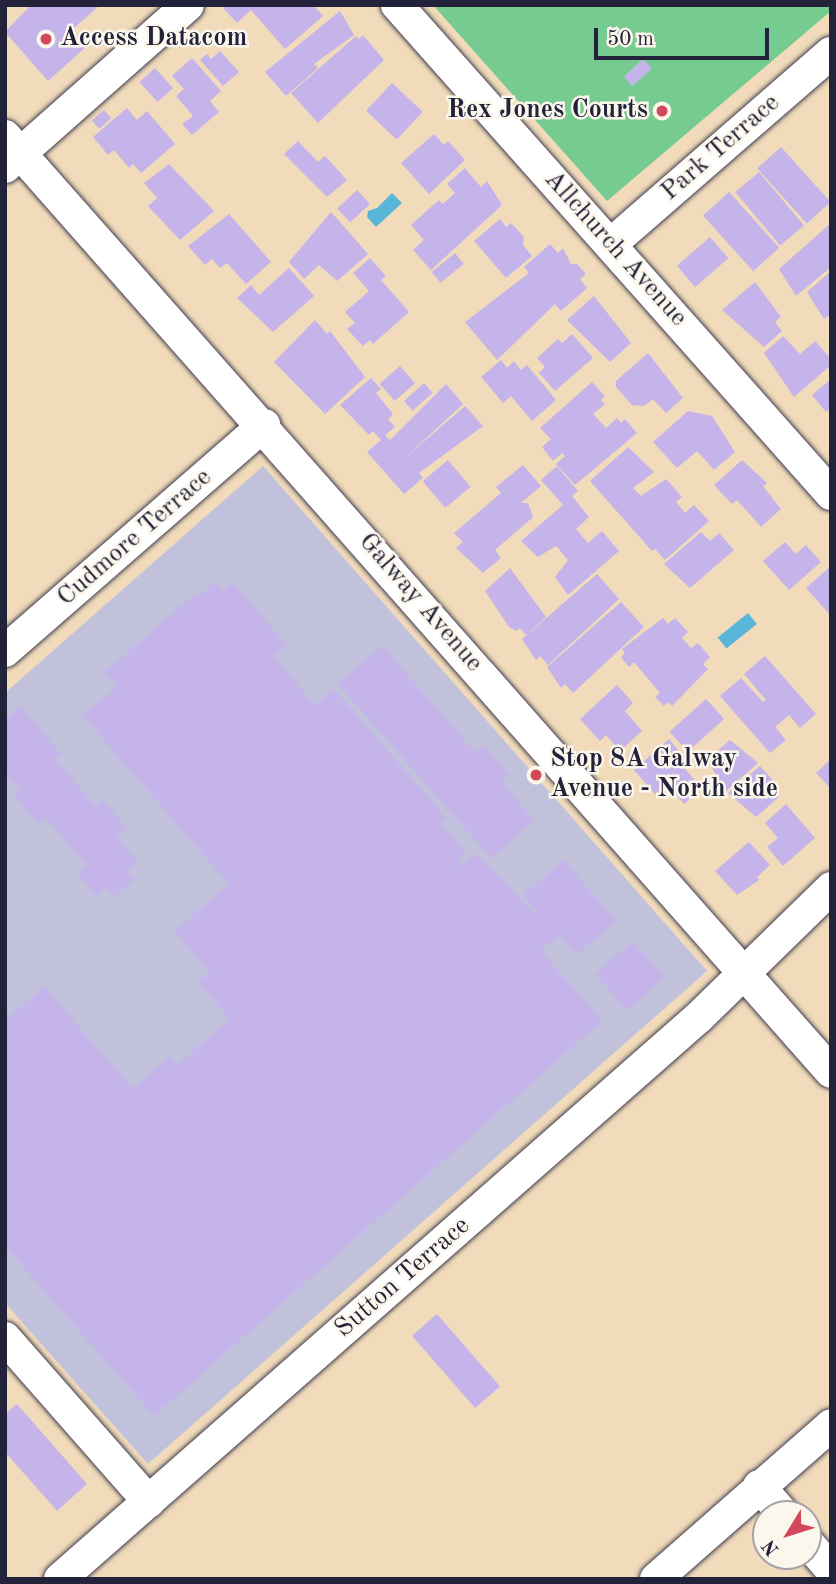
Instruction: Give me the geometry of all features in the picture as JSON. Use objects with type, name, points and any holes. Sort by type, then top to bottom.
[{"type":"street","points":[[10,152],[188,5]]},
{"type":"street","name":"Allchurch Avenue","points":[[397,5],[831,494]]},
{"type":"street","name":"Park Terrace","points":[[611,244],[831,53]]},
{"type":"street","name":"Galway Avenue","points":[[10,152],[264,425],[831,1072]]},
{"type":"street","name":"Cudmore Terrace","points":[[5,651],[264,425]]},
{"type":"street","name":"Sutton Terrace","points":[[60,1579],[699,1017],[831,888]]},
{"type":"street","points":[[5,1338],[149,1502]]},
{"type":"street","points":[[656,1579],[831,1425]]},
{"type":"street","points":[[759,1486],[771,1500]]},
{"type":"shaded area","points":[[263,466],[707,971],[148,1464],[5,1303],[5,693]]},
{"type":"green space","points":[[433,5],[831,5],[831,11],[607,201]]},
{"type":"water","points":[[392,193],[402,203],[376,227],[367,217],[368,211],[377,208]]},
{"type":"water","points":[[748,613],[757,624],[727,648],[718,638]]},
{"type":"building","name":"Access Datacom","points":[[31,5],[100,5],[72,30],[87,46],[48,81],[5,32]]},
{"type":"building","points":[[225,5],[313,5],[323,16],[285,49],[251,10],[237,23],[223,8]]},
{"type":"building","points":[[340,11],[354,35],[314,64],[318,68],[286,96],[265,72]]},
{"type":"building","points":[[363,35],[384,60],[318,123],[291,93],[356,36],[359,39]]},
{"type":"building","points":[[220,51],[239,72],[223,86],[200,60],[207,54],[211,59]]},
{"type":"building","points":[[192,58],[221,91],[210,101],[219,112],[192,135],[182,124],[193,116],[176,96],[184,89],[172,76]]},
{"type":"building","points":[[643,59],[652,69],[632,86],[624,76]]},
{"type":"building","points":[[155,68],[173,88],[157,102],[139,82]]},
{"type":"building","points":[[392,83],[423,112],[397,139],[366,111]]},
{"type":"building","points":[[127,108],[137,120],[147,111],[175,144],[141,173],[133,164],[129,168],[114,150],[108,155],[93,137]]},
{"type":"building","points":[[104,110],[111,118],[99,129],[92,120]]},
{"type":"building","points":[[434,134],[444,145],[448,141],[465,160],[429,194],[401,163]]},
{"type":"building","points":[[298,141],[318,162],[325,156],[347,180],[327,197],[284,154]]},
{"type":"building","points":[[781,147],[831,202],[807,223],[757,168]]},
{"type":"building","points":[[169,164],[214,211],[180,240],[148,206],[157,198],[144,183]]},
{"type":"building","points":[[465,168],[481,187],[487,181],[502,205],[431,270],[413,250],[424,240],[411,225],[439,200],[443,204],[455,193],[447,184]]},
{"type":"building","points":[[759,172],[804,226],[780,246],[735,192]]},
{"type":"building","points":[[357,190],[370,204],[350,222],[337,208]]},
{"type":"building","points":[[729,192],[779,248],[753,271],[703,215]]},
{"type":"building","points":[[331,212],[368,254],[337,281],[319,265],[304,279],[289,262]]},
{"type":"building","points":[[229,214],[271,262],[246,284],[227,263],[220,268],[212,259],[205,265],[188,246]]},
{"type":"building","points":[[500,219],[506,227],[511,223],[524,237],[523,245],[532,256],[506,278],[474,241]]},
{"type":"building","points":[[831,223],[831,267],[796,296],[779,269]]},
{"type":"building","points":[[710,237],[728,258],[695,287],[677,266]]},
{"type":"building","points":[[550,244],[558,253],[563,248],[571,264],[577,264],[586,274],[580,279],[587,288],[561,311],[555,304],[497,360],[465,322],[529,273],[524,267]]},
{"type":"building","points":[[455,253],[464,264],[440,283],[432,272]]},
{"type":"building","points":[[370,258],[386,276],[381,280],[409,312],[373,344],[370,340],[363,346],[347,329],[355,323],[345,312],[369,291],[353,273]]},
{"type":"building","points":[[289,268],[314,296],[273,332],[237,298],[251,285],[259,295]]},
{"type":"building","points":[[831,271],[831,314],[824,319],[807,292]]},
{"type":"building","points":[[755,282],[781,317],[775,322],[782,331],[764,347],[722,310]]},
{"type":"building","points":[[594,296],[631,343],[610,362],[567,320]]},
{"type":"building","points":[[315,320],[327,334],[330,331],[365,377],[325,414],[274,362]]},
{"type":"building","points":[[572,334],[593,358],[555,391],[539,373],[545,367],[537,358],[558,339],[562,343]]},
{"type":"building","points":[[783,336],[800,354],[815,341],[831,359],[831,365],[794,397],[764,353]]},
{"type":"building","points":[[648,353],[683,398],[666,413],[653,399],[644,406],[632,405],[616,387],[616,381]]},
{"type":"building","points":[[501,360],[507,368],[514,361],[521,370],[527,365],[556,400],[532,421],[511,396],[503,403],[481,377]]},
{"type":"building","points":[[400,366],[415,383],[395,401],[380,384]]},
{"type":"building","points":[[371,378],[381,389],[376,393],[393,414],[388,419],[395,427],[385,435],[390,440],[446,384],[463,404],[406,457],[465,406],[483,426],[419,473],[423,478],[404,494],[367,452],[381,440],[373,431],[369,435],[340,405]]},
{"type":"building","points":[[831,379],[831,408],[826,412],[812,395]]},
{"type":"building","points":[[592,382],[605,396],[601,400],[605,404],[593,414],[606,428],[617,418],[621,423],[625,419],[637,433],[575,485],[556,464],[565,456],[562,453],[553,461],[542,447],[551,439],[540,428]]},
{"type":"building","points":[[424,383],[433,393],[413,411],[404,401]]},
{"type":"building","points":[[688,411],[712,416],[735,452],[714,470],[697,451],[677,468],[653,442]]},
{"type":"building","points":[[628,447],[654,472],[633,488],[641,496],[666,479],[682,497],[676,502],[685,513],[694,505],[709,521],[665,560],[655,549],[652,551],[590,481]]},
{"type":"building","points":[[448,460],[470,487],[445,508],[423,481]]},
{"type":"building","points":[[742,460],[767,483],[763,486],[781,509],[761,527],[737,500],[732,504],[714,485]]},
{"type":"building","points":[[523,465],[541,486],[521,503],[528,503],[533,517],[495,550],[501,558],[483,573],[456,548],[463,542],[454,533],[501,493],[496,487]]},
{"type":"building","points":[[557,466],[578,491],[572,496],[589,517],[576,529],[588,543],[602,531],[619,551],[568,595],[555,577],[568,560],[556,546],[538,557],[521,541],[563,505],[541,480]]},
{"type":"building","points":[[701,532],[710,541],[719,533],[734,550],[690,588],[664,564]]},
{"type":"building","points":[[785,542],[796,554],[806,545],[821,562],[789,590],[763,561]]},
{"type":"building","points":[[831,566],[831,616],[806,588]]},
{"type":"building","points":[[510,568],[546,617],[526,635],[520,628],[516,631],[509,627],[485,591]]},
{"type":"building","points":[[597,574],[619,599],[548,665],[540,656],[536,660],[522,639]]},
{"type":"building","points":[[215,582],[222,591],[232,582],[287,645],[273,656],[315,705],[334,689],[446,818],[440,823],[466,853],[457,861],[462,866],[476,853],[534,913],[537,910],[524,895],[563,860],[616,921],[577,954],[560,934],[541,951],[602,1021],[154,1416],[5,1246],[5,1012],[9,1017],[44,987],[133,1089],[170,1057],[177,1065],[230,1019],[198,982],[210,972],[175,931],[229,884],[83,716],[118,686],[105,672],[194,595],[197,598]]},
{"type":"building","points":[[621,602],[644,627],[573,693],[565,684],[561,688],[547,667]]},
{"type":"building","points":[[663,618],[668,624],[675,618],[688,632],[682,638],[691,648],[698,643],[710,657],[703,664],[708,669],[672,706],[668,702],[664,706],[655,697],[660,693],[634,662],[629,667],[621,657],[625,653],[622,649]]},
{"type":"building","points":[[382,646],[475,752],[483,745],[509,775],[501,782],[534,820],[491,858],[338,684]]},
{"type":"building","points":[[765,656],[816,714],[800,728],[789,715],[775,727],[786,740],[770,753],[720,696],[741,678],[763,702],[766,700],[744,674]]},
{"type":"building","points":[[617,685],[633,703],[625,711],[642,731],[620,751],[606,735],[600,741],[580,719]]},
{"type":"building","points":[[706,699],[724,719],[688,752],[670,732]]},
{"type":"building","points":[[20,707],[61,754],[54,759],[96,806],[102,800],[127,828],[116,837],[137,861],[126,871],[134,879],[115,897],[106,888],[97,896],[77,874],[87,865],[46,818],[39,824],[14,795],[20,789],[5,772],[5,720]]},
{"type":"building","points":[[669,739],[690,764],[685,769],[702,788],[684,804],[671,789],[668,793],[663,787],[655,794],[634,770]]},
{"type":"building","points":[[730,740],[758,763],[726,791],[707,760]]},
{"type":"building","points":[[831,759],[831,789],[816,773]]},
{"type":"building","points":[[760,766],[773,780],[767,784],[779,797],[756,817],[728,793]]},
{"type":"building","points":[[786,804],[815,838],[783,866],[767,847],[778,838],[765,823]]},
{"type":"building","points":[[749,842],[770,865],[757,877],[759,880],[737,895],[715,871]]},
{"type":"building","points":[[633,941],[664,977],[627,1010],[595,974]]},
{"type":"building","points":[[437,1314],[500,1386],[475,1408],[412,1336]]},
{"type":"building","points":[[17,1404],[87,1484],[57,1511],[5,1452],[5,1414]]},
{"type":"place","name":"Access Datacom","points":[[46,39]]},
{"type":"place","name":"Rex Jones Courts","points":[[662,111]]},
{"type":"place","name":"Stop 8A Galway Avenue - North side","points":[[536,775]]}]
